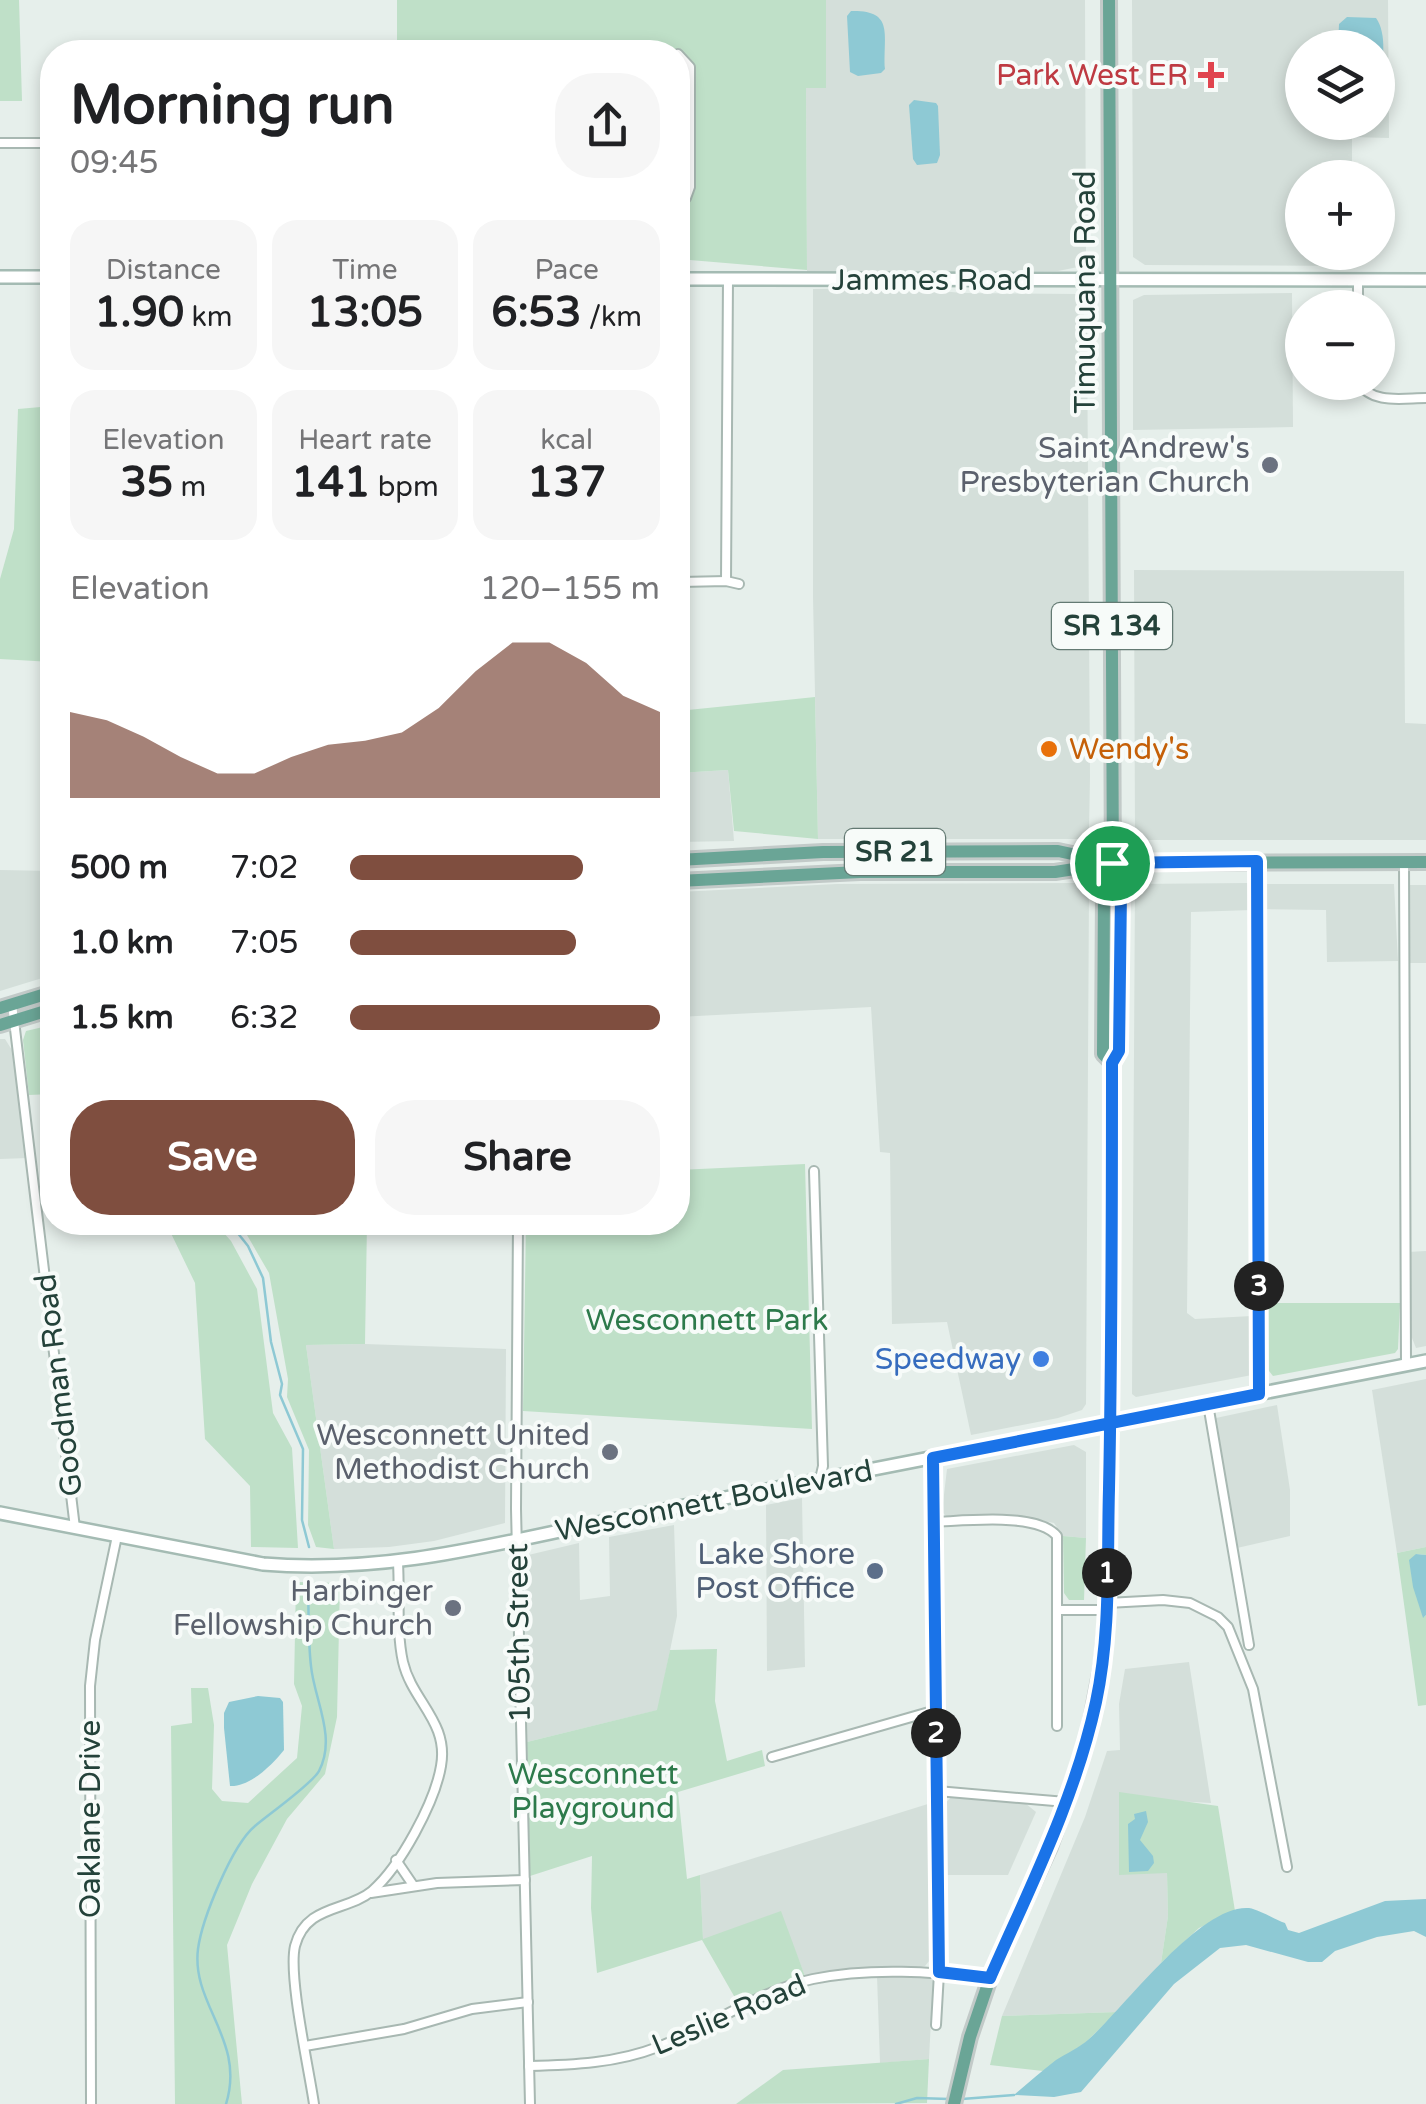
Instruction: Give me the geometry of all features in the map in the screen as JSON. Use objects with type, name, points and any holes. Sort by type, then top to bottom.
[{"type":"main road","name":"Timuquana Road","points":[[954,2104],[990,1978],[1050,1847],[1066,1802],[1097,1698],[1107,1607],[1112,1063],[1119,1051],[1121,891],[1112,883],[1109,0]]},
{"type":"main road","name":"SR 21","points":[[690,859],[799,854],[1058,852],[1112,863]]},
{"type":"main road","points":[[718,878],[733,864],[783,862],[799,854]]},
{"type":"main road","points":[[690,874],[714,858]]},
{"type":"main road","name":"SR 21","points":[[690,879],[860,872],[1055,872],[1112,863],[1426,862]]},
{"type":"main road","points":[[6,1006],[40,996]]},
{"type":"main road","points":[[7,1023],[40,1013]]},
{"type":"street","points":[[690,68],[690,187]]},
{"type":"street","points":[[0,143],[40,142]]},
{"type":"street","points":[[0,277],[40,278]]},
{"type":"street","name":"Jammes Road","points":[[690,279],[1426,280]]},
{"type":"street","points":[[726,581],[728,279]]},
{"type":"street","points":[[1358,280],[1358,290]]},
{"type":"street","points":[[1395,398],[1426,398]]},
{"type":"street","points":[[690,582],[739,584]]},
{"type":"street","points":[[1257,861],[1259,1394]]},
{"type":"street","points":[[1404,862],[1406,1364]]},
{"type":"street","name":"Goodman Road","points":[[6,1006],[76,1528]]},
{"type":"street","points":[[814,1171],[823,1466],[820,1479]]},
{"type":"street","name":"105th Street","points":[[518,1235],[518,1540],[530,2104]]},
{"type":"street","name":"Wesconnett Boulevard","points":[[0,1513],[263,1564],[336,1567],[398,1563],[1426,1361]]},
{"type":"street","points":[[1208,1404],[1249,1645]]},
{"type":"street","points":[[933,1458],[939,1972],[936,2026]]},
{"type":"street","points":[[934,1522],[1014,1521],[1052,1530],[1058,1543],[1057,1726]]},
{"type":"street","name":"Oaklane Drive","points":[[91,2104],[90,1686],[95,1640],[117,1536]]},
{"type":"street","points":[[371,1893],[396,1860],[430,1802],[443,1752],[437,1724],[408,1678],[403,1661],[398,1563]]},
{"type":"street","points":[[1058,1610],[1163,1600],[1190,1603],[1218,1616],[1228,1626],[1253,1688],[1288,1867]]},
{"type":"street","points":[[772,1757],[936,1710]]},
{"type":"street","points":[[937,1791],[1066,1802]]},
{"type":"street","points":[[396,1860],[413,1885]]},
{"type":"street","points":[[314,2104],[293,1965],[298,1937],[305,1926],[328,1909],[371,1893],[413,1885],[525,1880]]},
{"type":"street","name":"Leslie Road","points":[[529,2066],[599,2062],[658,2048],[753,2000],[814,1979],[939,1972],[990,1978]]},
{"type":"street","points":[[305,2046],[404,2028],[472,2009],[528,2002]]},
{"type":"shaded area","points":[[826,0],[1085,0],[1086,261],[1058,271],[807,274],[806,88],[826,87]]},
{"type":"shaded area","points":[[1132,0],[1388,0],[1388,30],[1285,30],[1285,140],[1352,140],[1352,160],[1285,160],[1285,266],[1145,265],[1133,257]]},
{"type":"shaded area","points":[[909,288],[962,293],[1077,294],[1084,298],[1090,777],[1089,830],[1084,839],[818,839],[813,289]]},
{"type":"shaded area","points":[[1285,293],[1285,400],[1293,400],[1293,427],[1133,430],[1133,300],[1144,295]]},
{"type":"shaded area","points":[[1134,570],[1404,571],[1405,723],[1426,724],[1426,840],[1138,840]]},
{"type":"shaded area","points":[[728,770],[734,841],[690,842],[690,772]]},
{"type":"shaded area","points":[[0,870],[40,871],[40,979],[0,991]]},
{"type":"shaded area","points":[[1248,883],[1252,910],[1191,912],[1187,1313],[1195,1319],[1252,1316],[1252,1375],[1136,1397],[1132,1394],[1135,884]]},
{"type":"shaded area","points":[[837,884],[1089,885],[1086,1404],[1082,1410],[971,1435],[947,1322],[892,1324],[890,1153],[880,1152],[871,1007],[690,1016],[690,891]]},
{"type":"shaded area","points":[[1264,884],[1394,884],[1398,961],[1327,962],[1326,910],[1261,909]]},
{"type":"shaded area","points":[[1409,885],[1426,885],[1426,963],[1406,963]]},
{"type":"shaded area","points":[[0,1039],[5,1039],[15,1055],[28,1158],[0,1159]]},
{"type":"shaded area","points":[[1426,1251],[1426,1346],[1416,1348],[1410,1333],[1408,1252]]},
{"type":"shaded area","points":[[306,1345],[506,1349],[505,1523],[434,1541],[334,1549]]},
{"type":"shaded area","points":[[1426,1379],[1426,1547],[1397,1553],[1372,1390]]},
{"type":"shaded area","points":[[1277,1405],[1290,1490],[1290,1536],[1237,1548],[1216,1418]]},
{"type":"shaded area","points":[[1074,1445],[1086,1452],[1086,1538],[1063,1536],[1054,1523],[1021,1516],[947,1517],[942,1512],[947,1469]]},
{"type":"shaded area","points":[[802,1498],[805,1667],[767,1671],[766,1505]]},
{"type":"shaded area","points":[[674,1525],[677,1616],[658,1710],[527,1742],[524,1556],[579,1543],[580,1600],[610,1596],[609,1537]]},
{"type":"shaded area","points":[[1189,1662],[1211,1803],[1119,1793],[1167,1873],[1168,1916],[1161,1963],[1117,2012],[1002,2016],[1085,1817],[1107,1751],[1120,1750],[1119,1704],[1125,1669]]},
{"type":"shaded area","points":[[952,1796],[1025,1803],[1036,1812],[1008,1875],[942,1875],[942,1807]]},
{"type":"shaded area","points":[[931,1803],[934,1955],[925,1966],[805,1976],[780,1912],[703,1940],[700,1875]]},
{"type":"shaded area","points":[[877,1976],[927,1976],[933,1981],[929,2059],[880,2063]]},
{"type":"green space","points":[[0,0],[19,0],[22,101],[0,101]]},
{"type":"green space","points":[[397,0],[826,0],[826,88],[806,88],[807,270],[690,260],[690,40],[397,40]]},
{"type":"green space","points":[[40,407],[40,661],[0,659],[0,579],[14,529],[18,409]]},
{"type":"green space","points":[[815,697],[818,839],[734,831],[728,770],[690,772],[690,710]]},
{"type":"green space","points":[[40,1028],[40,1095],[29,1095],[23,1040],[26,1031]]},
{"type":"green space","name":"Wesconnett Park","points":[[805,1164],[812,1429],[523,1411],[526,1235],[690,1235],[690,1169]]},
{"type":"green space","points":[[172,1235],[226,1235],[257,1289],[273,1413],[292,1448],[298,1548],[251,1547],[250,1486],[205,1439],[195,1283]]},
{"type":"green space","points":[[247,1235],[367,1235],[365,1344],[306,1345],[334,1549],[316,1547],[308,1525],[309,1450],[287,1397],[288,1379],[269,1273]]},
{"type":"green space","points":[[1264,1303],[1400,1303],[1398,1349],[1395,1353],[1273,1376],[1265,1366]]},
{"type":"green space","points":[[1063,1536],[1086,1538],[1084,1600],[1069,1600],[1064,1593]]},
{"type":"green space","points":[[1426,1547],[1426,1555],[1416,1554],[1426,1615],[1426,1705],[1418,1706],[1397,1553]]},
{"type":"green space","points":[[296,1582],[340,1583],[337,1717],[325,1774],[287,1819],[252,1884],[227,1945],[242,2104],[175,2104],[171,1726],[192,1723],[191,1688],[208,1688],[214,1725],[212,1789],[222,1801],[248,1803],[297,1758],[302,1706],[294,1684]]},
{"type":"green space","name":"Wesconnett Playground","points":[[717,1649],[715,1701],[727,1761],[762,1750],[765,1766],[678,1792],[687,1879],[700,1875],[703,1939],[781,1911],[805,1976],[738,2003],[702,1940],[597,1973],[591,1908],[592,1856],[530,1876],[527,1742],[657,1710],[670,1650]]},
{"type":"green space","points":[[1119,1792],[1218,1806],[1235,1911],[1199,1928],[1161,1963],[1168,1916],[1167,1873],[1119,1875]]},
{"type":"green space","points":[[1117,2012],[1085,2043],[1043,2071],[990,2065],[1002,2016]]},
{"type":"green space","points":[[929,2059],[927,2103],[736,2104],[783,2070]]},
{"type":"water","points":[[851,11],[875,15],[884,26],[885,69],[881,73],[858,76],[850,72],[847,16]]},
{"type":"water","points":[[1347,17],[1376,18],[1381,30],[1339,30]]},
{"type":"water","points":[[914,100],[938,106],[937,163],[917,165],[913,159],[909,105]]},
{"type":"water","points":[[1416,1554],[1426,1555],[1423,1618],[1409,1560]]},
{"type":"water","points":[[258,1696],[280,1698],[283,1702],[284,1750],[253,1779],[230,1786],[224,1713],[229,1702]]},
{"type":"water","points":[[1146,1811],[1148,1822],[1140,1840],[1154,1863],[1148,1871],[1129,1872],[1128,1824],[1135,1819],[1134,1814]]},
{"type":"water","points":[[1426,1899],[1426,1937],[1414,1931],[1377,1937],[1335,1951],[1322,1962],[1308,1962],[1246,1945],[1220,1948],[1174,1984],[1081,2092],[1054,2097],[1014,2095],[1089,2039],[1164,1960],[1208,1922],[1229,1911],[1253,1909],[1299,1933],[1385,1901]]},
{"type":"waterway","points":[[239,1235],[263,1278],[271,1342],[282,1384],[280,1395],[303,1449],[302,1520],[309,1547]]},
{"type":"waterway","points":[[226,2104],[229,2061],[202,1988],[198,1949],[212,1902],[237,1849],[255,1826],[315,1777],[324,1758],[325,1732],[310,1657],[308,1589]]},
{"type":"waterway","points":[[962,2099],[1014,2095]]},
{"type":"waterway","points":[[896,2104],[917,2098],[949,2099]]},
{"type":"place","name":"Park West ER","points":[[1211,75]]},
{"type":"place","name":"Saint Andrew's Presbyterian Church","points":[[1270,465]]},
{"type":"place","name":"Wendy's","points":[[1049,749]]},
{"type":"place","name":"Speedway","points":[[1041,1359]]},
{"type":"place","name":"Wesconnett United Methodist Church","points":[[610,1452]]},
{"type":"place","name":"Lake Shore Post Office","points":[[875,1571]]},
{"type":"place","name":"Harbinger Fellowship Church","points":[[453,1608]]},
{"type":"route","points":[[1112,863],[1112,883],[1121,891],[1119,1051],[1112,1063],[1111,1421],[1107,1603],[1098,1690],[1088,1736],[1050,1847],[990,1978],[939,1972],[933,1458],[1111,1421],[1259,1394],[1257,861],[1112,863]]}]
